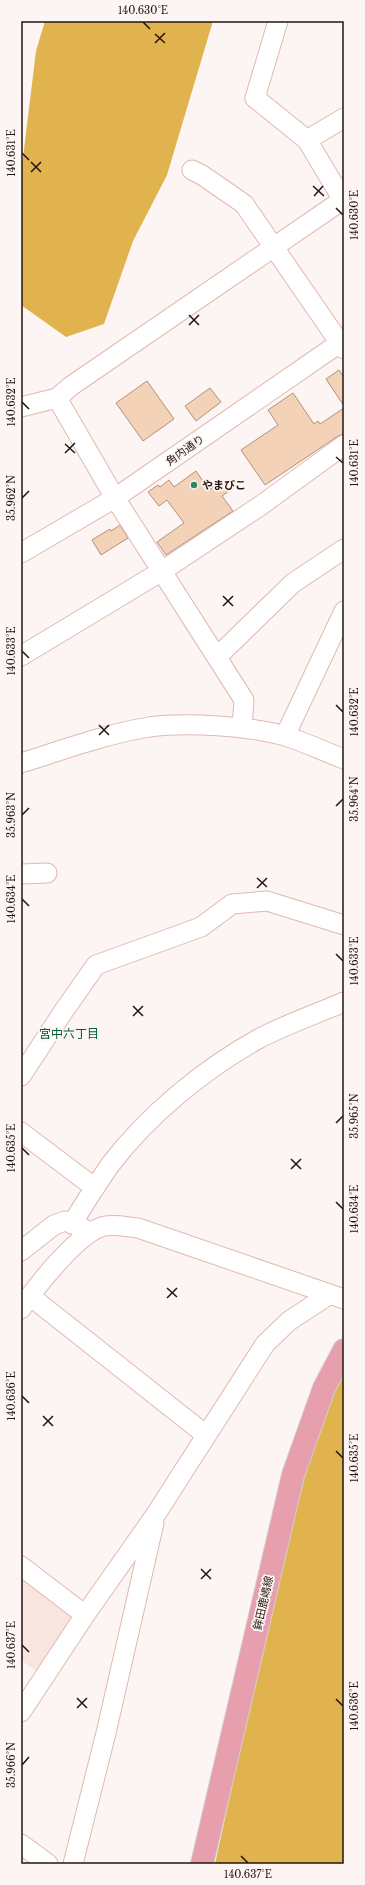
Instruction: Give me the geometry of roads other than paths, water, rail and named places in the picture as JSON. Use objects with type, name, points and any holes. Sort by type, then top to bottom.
[{"type":"main road","name":"鉾田鹿嶋線","points":[[202,1864],[293,1475],[324,1388],[344,1350]]},
{"type":"street","points":[[21,407],[57,398],[71,386],[343,199],[307,140],[255,98],[278,21]]},
{"type":"street","points":[[307,140],[344,118]]},
{"type":"street","points":[[192,170],[202,175],[244,204],[343,344]]},
{"type":"street","name":"角内通り","points":[[21,553],[115,498],[343,344]]},
{"type":"street","points":[[57,398],[115,498],[244,700],[242,728]]},
{"type":"street","points":[[21,656],[162,571],[260,506],[344,445]]},
{"type":"street","points":[[217,657],[293,583],[344,549]]},
{"type":"street","points":[[285,736],[344,611]]},
{"type":"street","points":[[21,763],[92,741],[150,727],[206,725],[242,728],[285,736],[344,759]]},
{"type":"street","points":[[21,874],[47,873]]},
{"type":"street","points":[[21,1076],[63,1012],[96,966],[201,927],[232,904],[267,901],[344,925]]},
{"type":"street","points":[[72,1224],[111,1164],[150,1121],[195,1081],[223,1061],[261,1038],[344,1002]]},
{"type":"street","points":[[21,1132],[95,1188]]},
{"type":"street","points":[[21,1251],[54,1225],[65,1222],[92,1232]]},
{"type":"street","points":[[206,1435],[25,1303],[74,1245],[92,1232],[104,1226],[138,1228],[340,1297]]},
{"type":"street","points":[[21,1712],[85,1615],[156,1514],[265,1344],[289,1321],[340,1297]]},
{"type":"street","points":[[73,1864],[106,1733],[156,1514]]},
{"type":"street","points":[[21,1566],[85,1615]]},
{"type":"street","points":[[21,1844],[48,1864]]},
{"type":"place","name":"やまびこ","points":[[194,485]]},
{"type":"district","name":"宮中六丁目","points":[[69,1034]]}]
